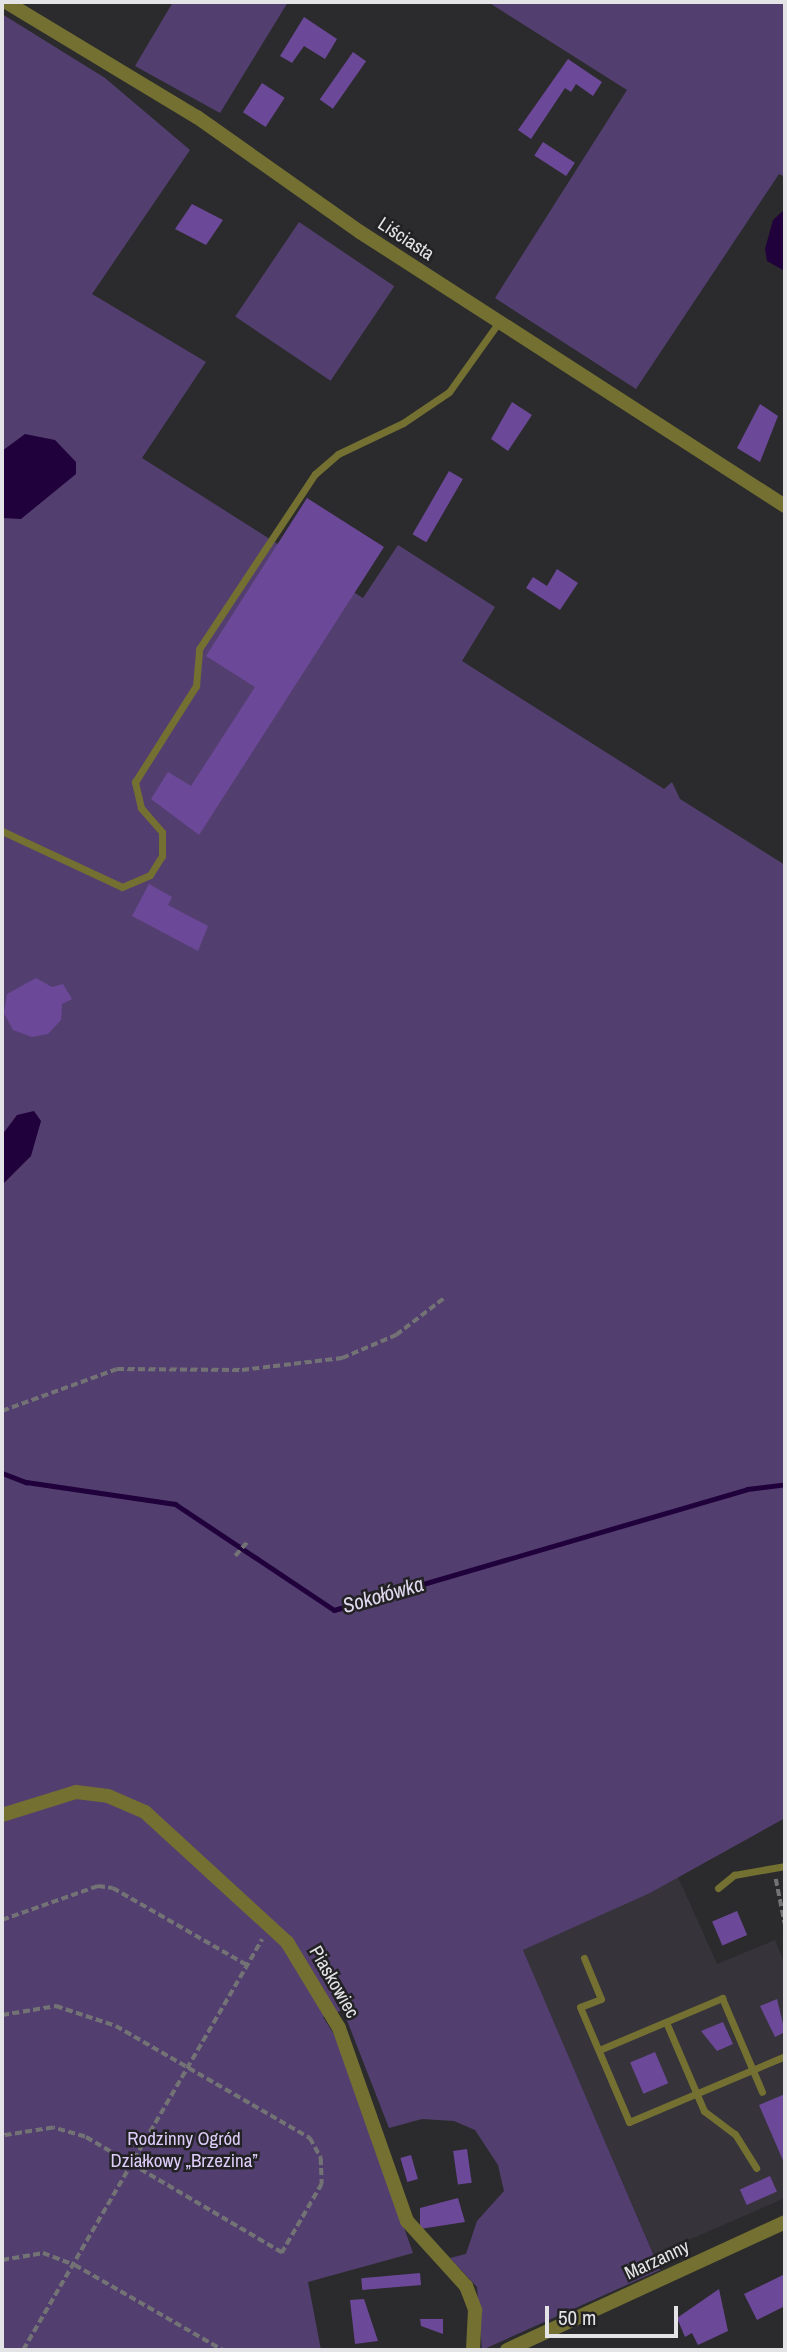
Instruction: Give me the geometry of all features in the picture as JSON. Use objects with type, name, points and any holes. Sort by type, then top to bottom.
[{"type":"street","name":"Liściasta","points":[[6,2],[197,117],[499,322],[785,506]]},
{"type":"street","name":"Piaskowiec","points":[[2,1815],[76,1792],[108,1796],[145,1812],[287,1942],[339,2028],[407,2221],[471,2298],[473,2350]]},
{"type":"street","name":"Marzanny","points":[[507,2350],[785,2221]]},
{"type":"lane","points":[[2,831],[122,887],[150,875],[162,856],[162,832],[141,808],[135,782],[196,686],[199,649],[315,474],[338,454],[403,423],[449,392],[499,322]]},
{"type":"lane","points":[[718,1888],[734,1875],[785,1866]]},
{"type":"lane","points":[[584,1958],[601,1998],[580,2007],[629,2122],[785,2056]]},
{"type":"lane","points":[[599,2050],[722,1998],[762,2092]]},
{"type":"lane","points":[[666,2022],[704,2111],[735,2134],[756,2168]]},
{"type":"path","points":[[2,1411],[117,1369],[242,1370],[342,1358],[396,1335],[444,1298]]},
{"type":"path","points":[[235,1556],[248,1541]]},
{"type":"path","points":[[774,1867],[785,1924]]},
{"type":"path","points":[[2,1920],[98,1886],[113,1888],[247,1965]]},
{"type":"path","points":[[23,2350],[265,1936]]},
{"type":"path","points":[[2,2015],[56,2006],[81,2011],[187,2067],[310,2138],[321,2158],[322,2184],[282,2253],[85,2137],[53,2128],[2,2136]]},
{"type":"path","points":[[2,2260],[43,2253],[75,2265],[223,2350]]},
{"type":"shaded area","points":[[785,209],[783,270],[767,261],[765,249],[773,220]]},
{"type":"shaded area","points":[[25,434],[55,440],[76,462],[76,474],[21,519],[2,518],[2,451]]},
{"type":"shaded area","points":[[34,1111],[41,1121],[31,1156],[2,1185],[2,1135],[17,1115]]},
{"type":"shaded area","points":[[678,1877],[717,1964],[775,1940],[785,1964],[785,2198],[654,2255],[523,1950]]},
{"type":"green space","points":[[173,2],[288,2],[220,113],[135,66]]},
{"type":"green space","points":[[488,2],[785,2],[785,177],[779,174],[636,389],[495,298],[627,90]]},
{"type":"green space","name":"Rodzinny Ogród Działkowy „Brzezina”","points":[[2,14],[105,78],[190,150],[92,294],[206,362],[142,458],[363,598],[398,545],[495,607],[462,661],[664,789],[672,782],[680,799],[785,865],[785,1818],[650,1893],[523,1950],[660,2270],[482,2350],[477,2287],[450,2258],[466,2254],[477,2221],[504,2191],[498,2165],[475,2130],[454,2121],[422,2119],[389,2128],[343,2010],[323,2017],[337,2039],[413,2253],[308,2282],[321,2350],[2,2350]]},
{"type":"green space","points":[[299,222],[394,286],[331,381],[235,317]]},
{"type":"building","points":[[304,17],[337,39],[325,59],[304,46],[292,63],[280,56]]},
{"type":"building","points":[[353,52],[366,61],[333,109],[320,100]]},
{"type":"building","points":[[568,59],[602,82],[593,96],[576,84],[571,92],[565,88],[531,139],[518,130]]},
{"type":"building","points":[[262,83],[285,98],[266,127],[243,112]]},
{"type":"building","points":[[543,142],[575,163],[566,176],[534,155]]},
{"type":"building","points":[[192,204],[223,220],[206,245],[175,229]]},
{"type":"building","points":[[512,402],[532,415],[508,451],[491,439]]},
{"type":"building","points":[[760,404],[778,416],[760,462],[737,448]]},
{"type":"building","points":[[449,471],[463,479],[426,542],[413,534]]},
{"type":"building","points":[[307,498],[384,547],[199,835],[151,799],[168,772],[191,786],[255,687],[206,656]]},
{"type":"building","points":[[557,569],[578,583],[560,610],[526,588],[533,577],[547,586]]},
{"type":"building","points":[[149,884],[172,897],[168,905],[208,926],[198,951],[132,916]]},
{"type":"building","points":[[36,978],[52,987],[63,984],[72,999],[62,1004],[61,1020],[48,1034],[32,1037],[13,1030],[4,1013],[7,994]]},
{"type":"building","points":[[737,1911],[747,1935],[722,1945],[712,1922]]},
{"type":"building","points":[[777,1999],[785,2032],[775,2037],[760,2006]]},
{"type":"building","points":[[723,2022],[733,2044],[717,2051],[701,2031]]},
{"type":"building","points":[[655,2052],[668,2083],[643,2094],[630,2063]]},
{"type":"building","points":[[785,2094],[785,2165],[759,2105]]},
{"type":"building","points":[[467,2149],[472,2183],[458,2185],[453,2151]]},
{"type":"building","points":[[411,2155],[418,2179],[407,2182],[400,2158]]},
{"type":"building","points":[[770,2176],[777,2192],[747,2205],[740,2189]]},
{"type":"building","points":[[458,2198],[465,2222],[420,2229],[420,2208]]},
{"type":"building","points":[[420,2273],[421,2285],[362,2290],[361,2278]]},
{"type":"building","points":[[785,2274],[785,2306],[757,2320],[744,2294]]},
{"type":"building","points":[[719,2289],[728,2331],[698,2345],[692,2333],[685,2337],[677,2318]]},
{"type":"building","points":[[364,2299],[378,2341],[355,2344],[350,2300]]},
{"type":"building","points":[[420,2319],[443,2319],[443,2334],[421,2326]]},
{"type":"waterway","name":"Sokołówka","points":[[2,1473],[26,1482],[175,1504],[334,1610],[747,1489],[785,1484]]}]
